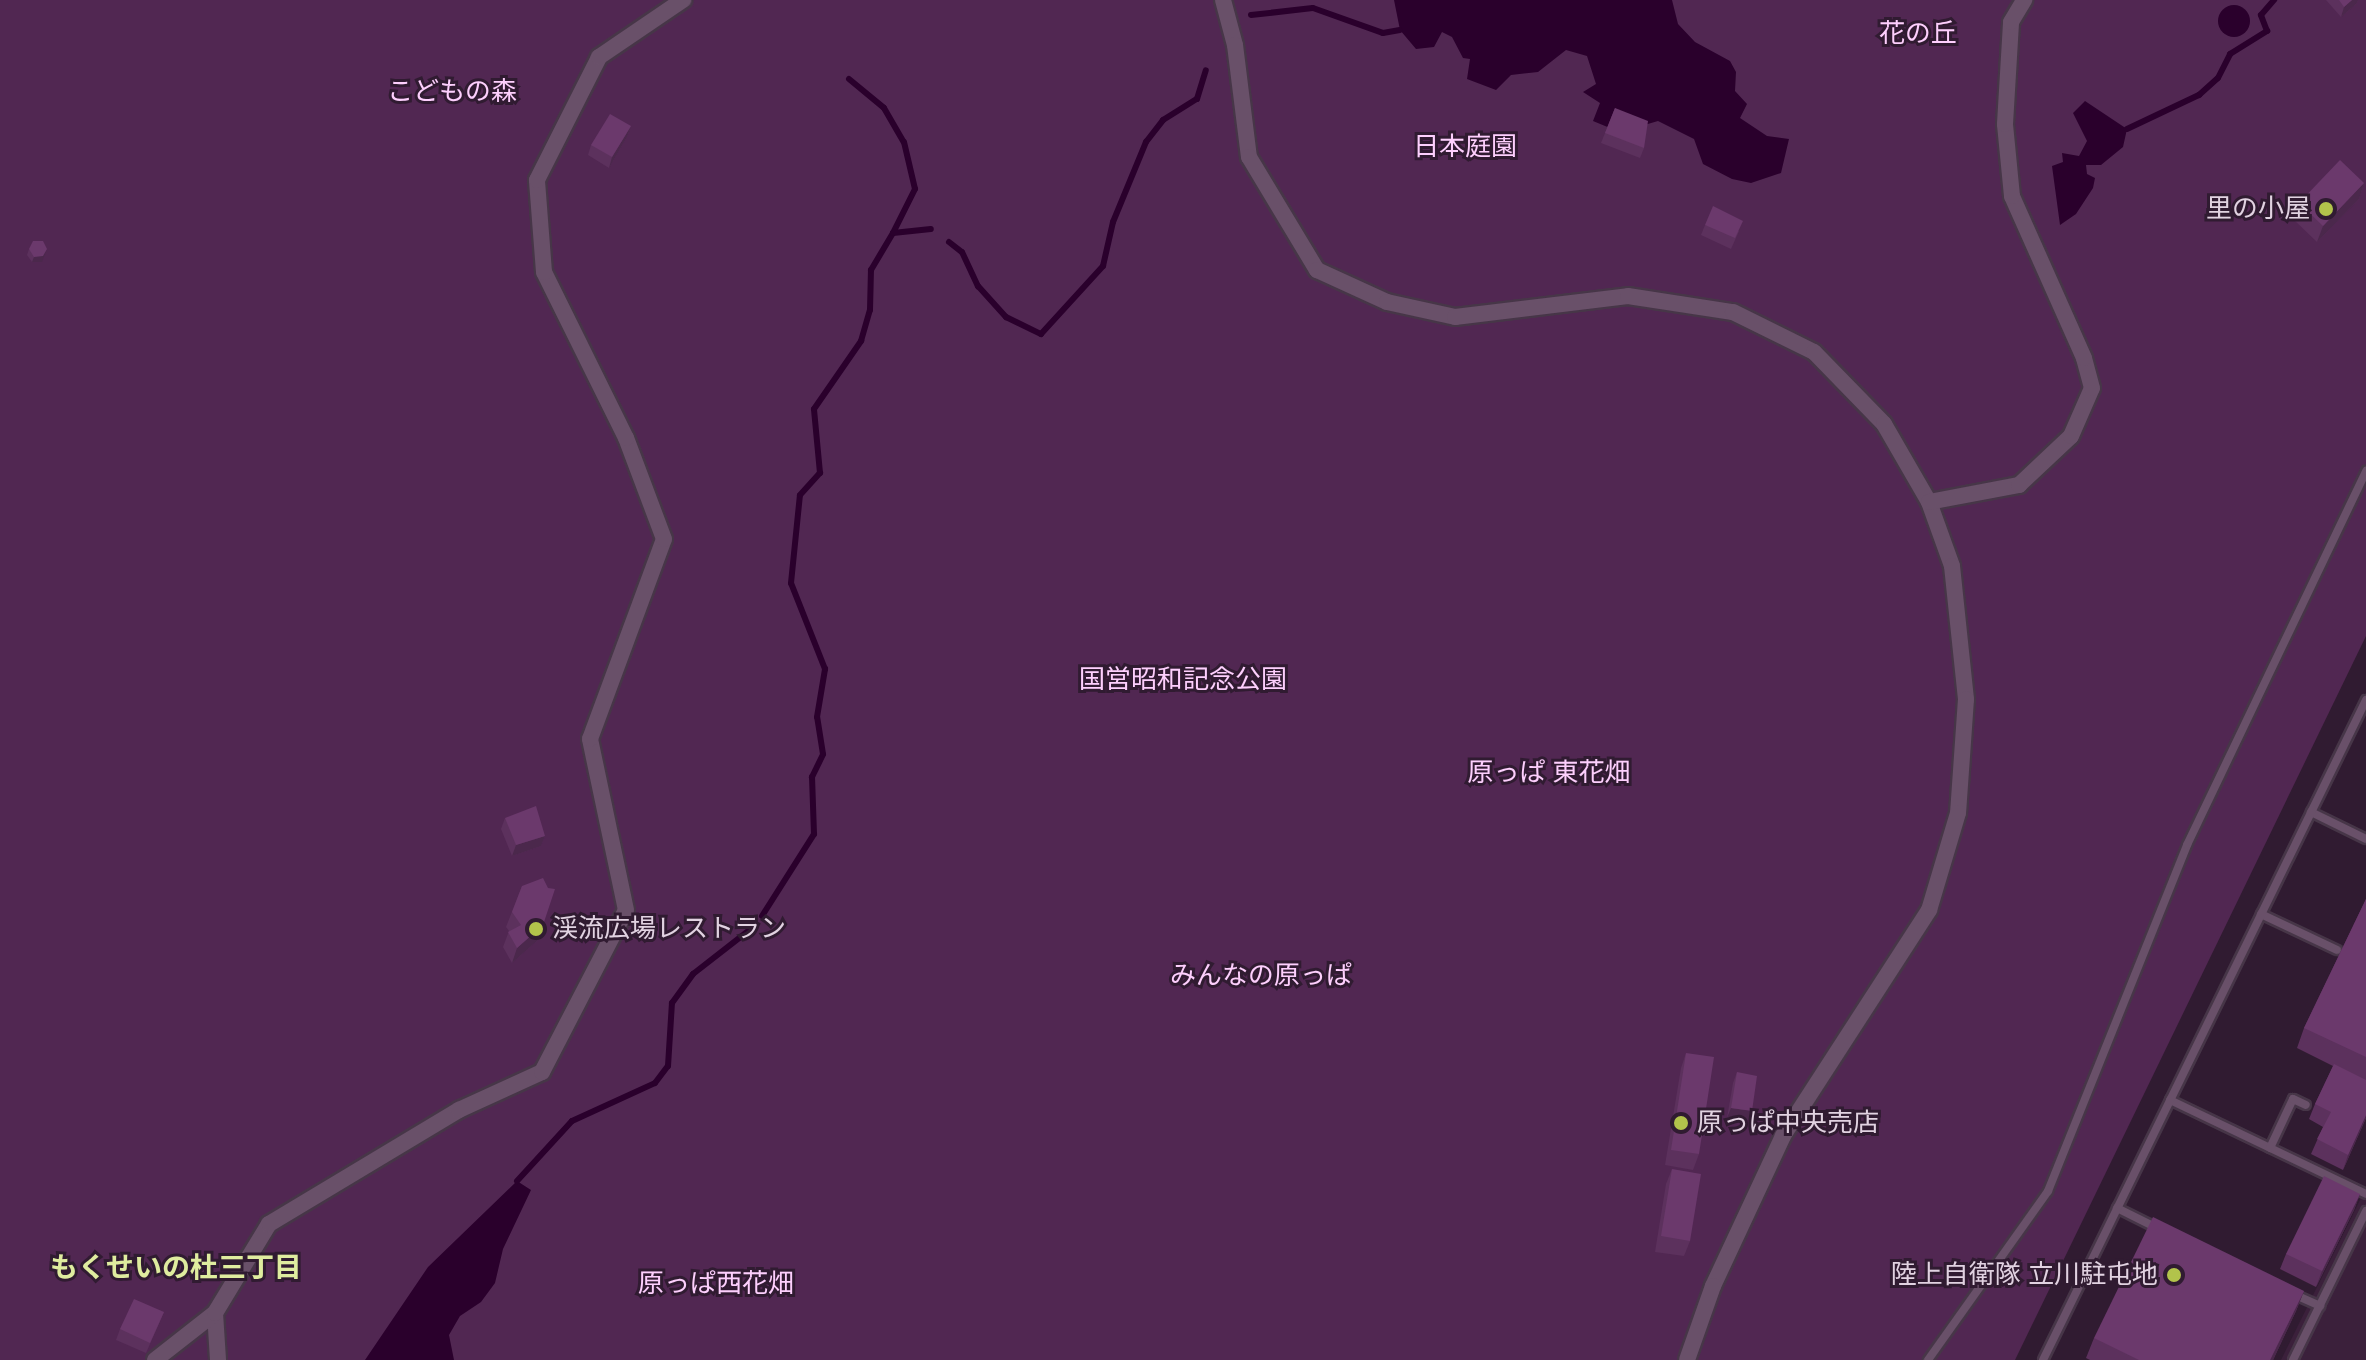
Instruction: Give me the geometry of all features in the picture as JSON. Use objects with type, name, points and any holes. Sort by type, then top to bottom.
[{"type":"street","points":[[155,1360],[215,1313],[269,1224],[459,1110],[542,1072],[596,976],[626,910],[590,739],[664,539],[626,438],[586,365],[544,272],[537,180],[599,57],[683,0]]},
{"type":"street","points":[[1223,0],[1235,45],[1249,157],[1317,270],[1387,302],[1455,317],[1628,296],[1733,312],[1814,352],[1884,424],[1929,502],[1952,566],[1966,699],[1958,813],[1929,910],[1783,1136],[1713,1286],[1687,1360]]},
{"type":"street","points":[[1929,502],[2019,485],[2071,436],[2092,388],[2084,358],[2012,196],[2005,124],[2011,22],[2024,0]]},
{"type":"street","points":[[215,1313],[218,1360]]},
{"type":"lane","points":[[1928,1360],[2048,1191],[2187,845],[2366,471]]},
{"type":"lane","points":[[2043,1360],[2365,704]]},
{"type":"lane","points":[[2311,812],[2366,839]]},
{"type":"lane","points":[[2261,914],[2337,950]]},
{"type":"lane","points":[[2270,1148],[2293,1099],[2306,1105]]},
{"type":"lane","points":[[2170,1100],[2366,1194]]},
{"type":"lane","points":[[2117,1208],[2171,1234]]},
{"type":"lane","points":[[2293,1360],[2366,1211]]},
{"type":"lane","points":[[2279,1287],[2320,1306]]},
{"type":"shaded area","points":[[1394,0],[1672,0],[1678,24],[1695,42],[1730,61],[1736,72],[1735,91],[1747,104],[1740,118],[1767,136],[1789,139],[1781,173],[1751,183],[1732,179],[1703,164],[1694,139],[1658,121],[1641,126],[1634,138],[1593,121],[1600,103],[1583,92],[1596,84],[1587,56],[1566,50],[1538,72],[1511,75],[1496,90],[1467,79],[1470,59],[1463,58],[1452,37],[1442,32],[1434,47],[1416,49],[1400,30]]},
{"type":"shaded area","points":[[2234,5],[2246,9],[2250,21],[2246,33],[2234,37],[2222,33],[2218,21],[2222,9]]},
{"type":"shaded area","points":[[2085,101],[2127,129],[2123,147],[2101,165],[2086,165],[2087,174],[2095,178],[2093,188],[2076,214],[2060,225],[2052,166],[2063,162],[2062,153],[2079,156],[2087,141],[2073,113]]},
{"type":"shaded area","points":[[517,1181],[531,1190],[503,1249],[495,1283],[481,1302],[460,1316],[449,1335],[454,1360],[365,1360],[428,1267]]},
{"type":"shaded area","points":[[2366,1188],[2366,1360],[2281,1360]]},
{"type":"green space","name":"国営昭和記念公園","points":[[0,0],[2366,0],[2366,636],[2015,1360],[0,1360]]},
{"type":"building","points":[[2339,0],[2352,0],[2344,7]]},
{"type":"building","points":[[1615,108],[1648,121],[1644,148],[1605,133]]},
{"type":"building","points":[[610,114],[631,126],[612,157],[591,145]]},
{"type":"building","points":[[2340,160],[2364,183],[2323,226],[2299,203]]},
{"type":"building","points":[[1713,206],[1743,221],[1735,238],[1705,225]]},
{"type":"building","points":[[33,241],[43,241],[47,249],[43,256],[34,257],[29,249]]},
{"type":"building","points":[[536,806],[545,836],[516,845],[505,818]]},
{"type":"building","points":[[543,878],[548,888],[555,889],[543,925],[517,948],[508,932],[521,925],[512,912],[522,886]]},
{"type":"building","points":[[2366,899],[2366,1057],[2304,1028]]},
{"type":"building","points":[[1686,1053],[1714,1057],[1699,1154],[1671,1150]]},
{"type":"building","points":[[2334,1064],[2366,1080],[2366,1115],[2348,1155],[2317,1139],[2331,1112],[2315,1104]]},
{"type":"building","points":[[1737,1072],[1757,1076],[1752,1111],[1731,1108]]},
{"type":"building","points":[[1672,1169],[1701,1174],[1690,1241],[1661,1236]]},
{"type":"building","points":[[2324,1176],[2360,1194],[2322,1271],[2286,1254]]},
{"type":"building","name":"陸上自衛隊 立川駐屯地","points":[[2153,1217],[2304,1291],[2270,1360],[2139,1360],[2094,1338]]},
{"type":"building","points":[[134,1299],[164,1312],[150,1343],[120,1329]]},
{"type":"waterway","points":[[2127,129],[2199,95],[2218,78],[2230,54],[2267,31],[2261,15],[2274,0]]},
{"type":"waterway","points":[[1251,15],[1313,8],[1383,33],[1400,30]]},
{"type":"waterway","points":[[949,242],[962,252],[978,286],[1006,317],[1041,334],[1103,266],[1113,222],[1146,142],[1163,120],[1197,99],[1206,70]]},
{"type":"waterway","points":[[849,79],[884,108],[904,142],[915,189],[893,233]]},
{"type":"waterway","points":[[762,916],[814,834],[812,777],[823,754],[817,717],[825,669],[791,583],[800,495],[820,473],[814,409],[861,341],[870,310],[871,270],[893,233],[931,229]]},
{"type":"waterway","points":[[517,1181],[572,1121],[655,1083],[668,1066],[672,1003],[693,974],[752,928]]},
{"type":"place","name":"里の小屋","points":[[2326,209]]},
{"type":"place","name":"渓流広場レストラン","points":[[536,929]]},
{"type":"place","name":"原っぱ中央売店","points":[[1681,1123]]},
{"type":"place","name":"陸上自衛隊 立川駐屯地","points":[[2174,1275]]},
{"type":"district","name":"もくせいの杜三丁目","points":[[176,1268]]},
{"type":"park label","name":"花の丘","points":[[1918,34]]},
{"type":"park label","name":"こどもの森","points":[[452,92]]},
{"type":"park label","name":"日本庭園","points":[[1465,147]]},
{"type":"park label","name":"原っぱ 東花畑","points":[[1549,773]]},
{"type":"park label","name":"みんなの原っぱ","points":[[1261,976]]},
{"type":"park label","name":"原っぱ西花畑","points":[[716,1284]]}]
